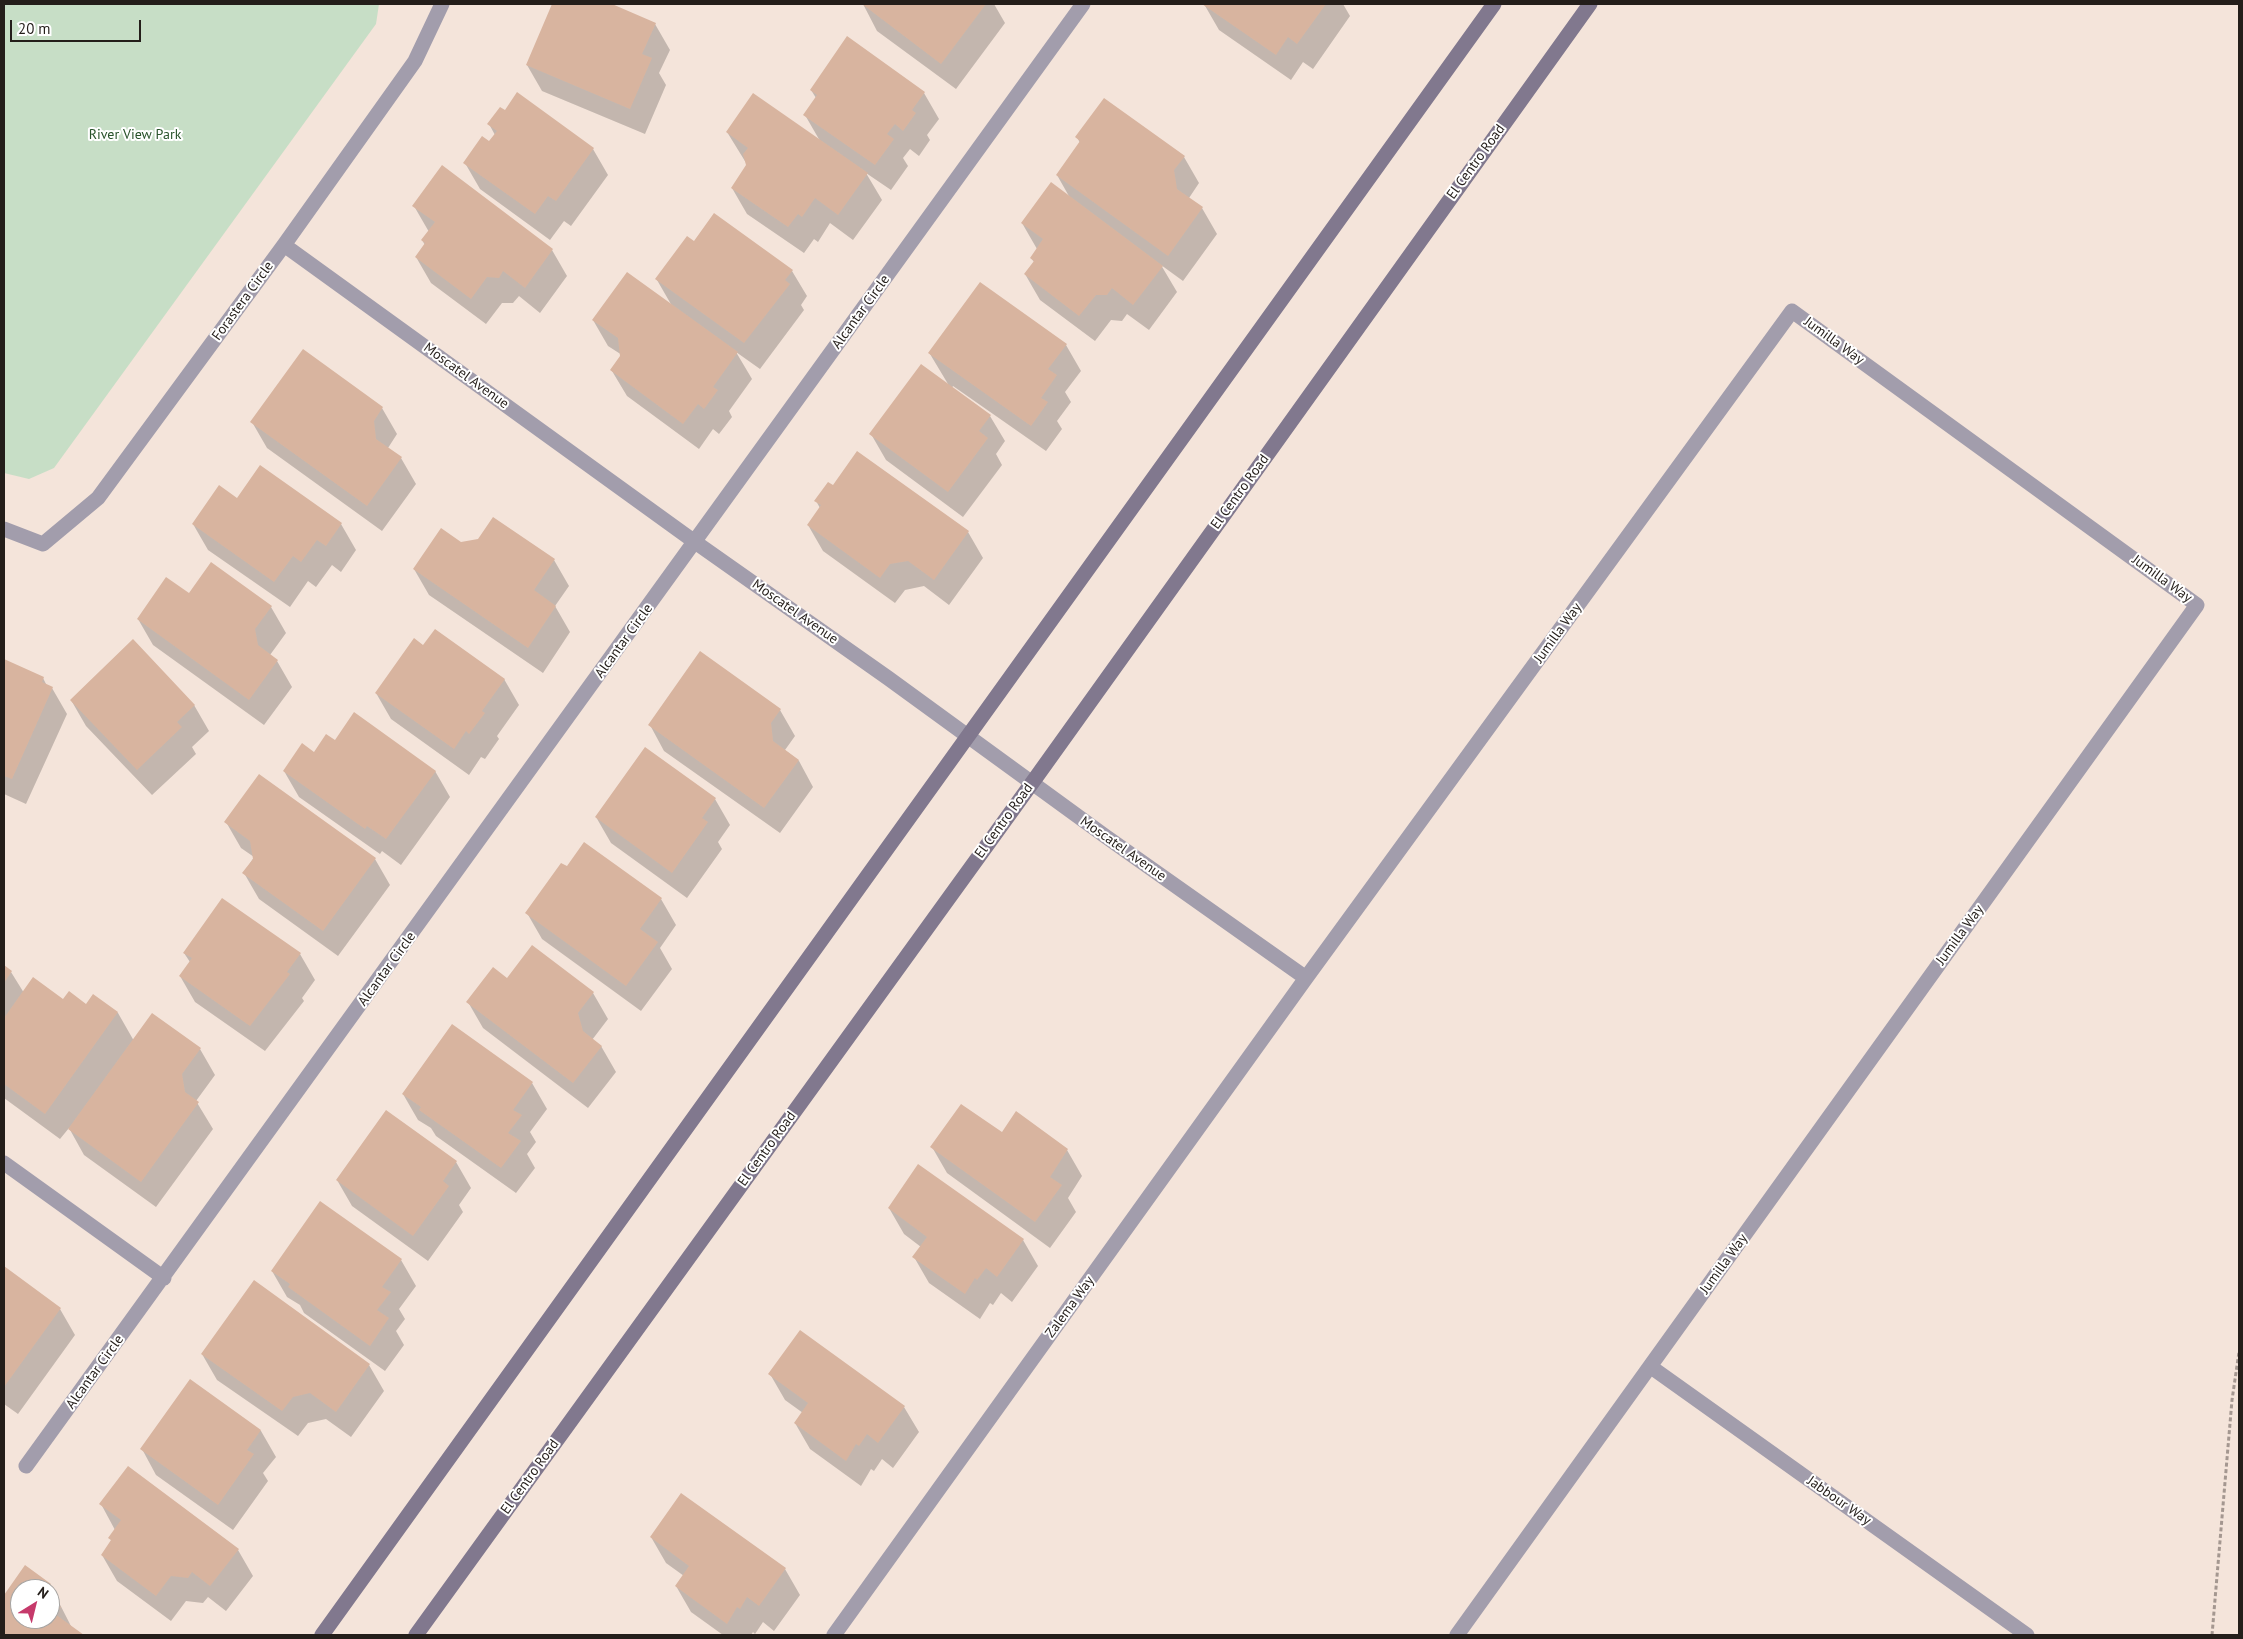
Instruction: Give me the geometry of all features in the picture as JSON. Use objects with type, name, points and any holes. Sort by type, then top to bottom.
[{"type":"main road","points":[[322,1635],[1494,4]]},
{"type":"main road","name":"El Centro Road","points":[[416,1635],[1032,782],[1590,4]]},
{"type":"street","name":"Forastera Circle","points":[[4,529],[43,544],[98,498],[284,246],[415,61],[442,4]]},
{"type":"street","name":"Alcantar Circle","points":[[26,1466],[164,1278],[1083,4]]},
{"type":"street","name":"Moscatel Avenue","points":[[284,246],[1306,978]]},
{"type":"street","name":"Jumilla Way","points":[[1306,978],[1792,311],[2197,605],[1457,1635]]},
{"type":"street","name":"Zalema Way","points":[[834,1635],[1306,978]]},
{"type":"street","points":[[4,1163],[164,1278]]},
{"type":"street","name":"Jabbour Way","points":[[1650,1367],[2027,1635]]},
{"type":"path","points":[[2212,1635],[2232,1400],[2239,1352]]},
{"type":"green space","name":"River View Park","points":[[4,4],[379,4],[376,24],[54,468],[29,479],[4,473]]},
{"type":"building","points":[[552,4],[612,4],[656,23],[642,54],[652,58],[630,109],[526,65]]},
{"type":"building","points":[[862,4],[986,4],[941,64]]},
{"type":"building","points":[[1202,4],[1326,4],[1297,44],[1288,37],[1276,55]]},
{"type":"building","points":[[847,36],[925,92],[912,110],[916,113],[903,131],[895,124],[887,134],[894,139],[875,165],[803,115],[817,95],[810,90]]},
{"type":"building","points":[[517,92],[594,148],[556,201],[548,196],[535,214],[463,163],[482,136],[489,141],[497,131],[487,124],[500,107],[505,110]]},
{"type":"building","points":[[753,93],[868,173],[838,215],[815,198],[802,217],[798,214],[788,227],[731,188],[746,165],[743,154],[748,148],[726,132]]},
{"type":"building","points":[[1104,98],[1185,156],[1174,170],[1177,189],[1203,207],[1168,256],[1056,175],[1080,141],[1075,137]]},
{"type":"building","points":[[442,165],[553,249],[525,288],[503,271],[499,278],[487,277],[471,299],[415,257],[425,243],[421,240],[435,222],[412,206]]},
{"type":"building","points":[[1051,182],[1163,266],[1133,305],[1112,288],[1107,295],[1096,295],[1079,316],[1024,274],[1034,261],[1030,258],[1043,239],[1021,223]]},
{"type":"building","points":[[714,213],[793,270],[785,280],[790,284],[744,343],[655,279],[687,236],[694,241]]},
{"type":"building","points":[[627,272],[738,352],[713,387],[718,390],[704,409],[698,404],[683,424],[610,370],[620,356],[618,338],[592,320]]},
{"type":"building","points":[[980,282],[1067,344],[1048,369],[1057,375],[1041,398],[1048,402],[1031,426],[928,353]]},
{"type":"building","points":[[303,349],[383,407],[374,421],[376,439],[402,457],[367,506],[250,422]]},
{"type":"building","points":[[921,364],[991,415],[979,431],[988,438],[948,492],[869,434]]},
{"type":"building","points":[[857,451],[969,531],[934,580],[908,561],[890,564],[880,578],[807,525],[821,505],[814,501],[828,482],[833,485]]},
{"type":"building","points":[[260,465],[342,523],[326,546],[317,540],[301,562],[293,556],[274,582],[192,524],[219,485],[237,498]]},
{"type":"building","points":[[493,517],[555,559],[534,590],[556,606],[528,648],[413,569],[441,528],[461,542],[478,539]]},
{"type":"building","points":[[211,562],[272,606],[255,629],[258,645],[278,660],[249,700],[137,619],[166,577],[189,593]]},
{"type":"building","points":[[435,629],[505,679],[482,711],[485,713],[469,734],[466,731],[454,749],[375,693],[414,638],[423,645]]},
{"type":"building","points":[[133,639],[195,705],[177,722],[182,727],[137,770],[70,700]]},
{"type":"building","points":[[700,651],[781,709],[771,723],[773,741],[799,760],[764,808],[648,725]]},
{"type":"building","points":[[4,659],[44,677],[42,682],[53,687],[12,779],[4,776]]},
{"type":"building","points":[[354,712],[436,771],[386,839],[367,826],[365,829],[283,771],[302,743],[314,752],[326,734],[335,740]]},
{"type":"building","points":[[645,747],[716,798],[702,818],[708,822],[672,873],[595,817]]},
{"type":"building","points":[[259,774],[376,858],[323,931],[242,873],[253,859],[250,841],[224,822]]},
{"type":"building","points":[[584,842],[662,898],[640,929],[658,942],[626,986],[525,913],[561,863],[567,866]]},
{"type":"building","points":[[222,898],[301,953],[287,972],[290,974],[250,1026],[179,976],[192,958],[183,953]]},
{"type":"building","points":[[532,945],[594,992],[578,1013],[583,1031],[602,1046],[573,1083],[466,1002],[493,967],[507,978]]},
{"type":"building","points":[[4,965],[12,971],[4,983]]},
{"type":"building","points":[[33,977],[63,999],[69,991],[86,1004],[93,994],[118,1012],[45,1114],[4,1084],[4,1018]]},
{"type":"building","points":[[152,1013],[201,1048],[182,1074],[185,1092],[199,1102],[141,1182],[68,1129]]},
{"type":"building","points":[[452,1024],[533,1082],[513,1110],[522,1115],[508,1133],[521,1141],[501,1168],[419,1110],[421,1107],[402,1094]]},
{"type":"building","points":[[961,1104],[1002,1132],[1016,1111],[1068,1149],[1050,1177],[1062,1185],[1035,1222],[930,1147]]},
{"type":"building","points":[[386,1110],[457,1161],[443,1181],[449,1186],[413,1236],[336,1180]]},
{"type":"building","points":[[918,1164],[1024,1239],[997,1277],[986,1268],[977,1280],[975,1278],[965,1294],[912,1257],[927,1237],[888,1208]]},
{"type":"building","points":[[320,1201],[402,1259],[382,1287],[391,1292],[377,1310],[389,1318],[370,1346],[288,1287],[290,1284],[271,1271]]},
{"type":"building","points":[[4,1266],[61,1308],[4,1387]]},
{"type":"building","points":[[254,1280],[370,1364],[336,1412],[310,1393],[293,1397],[282,1411],[201,1354]]},
{"type":"building","points":[[800,1330],[905,1406],[878,1443],[867,1434],[859,1446],[856,1444],[846,1461],[794,1423],[808,1403],[768,1374]]},
{"type":"building","points":[[190,1379],[261,1430],[247,1450],[254,1454],[218,1505],[140,1449]]},
{"type":"building","points":[[128,1466],[239,1549],[210,1586],[192,1572],[188,1578],[171,1576],[156,1596],[101,1555],[111,1540],[108,1538],[121,1520],[99,1504]]},
{"type":"building","points":[[681,1493],[786,1568],[759,1606],[747,1597],[740,1609],[737,1607],[727,1624],[675,1586],[689,1566],[650,1537]]},
{"type":"building","points":[[25,1565],[44,1579],[15,1579]]},
{"type":"building","points":[[10,1586],[10,1629],[60,1629],[60,1618],[84,1635],[4,1635],[4,1595]]}]
